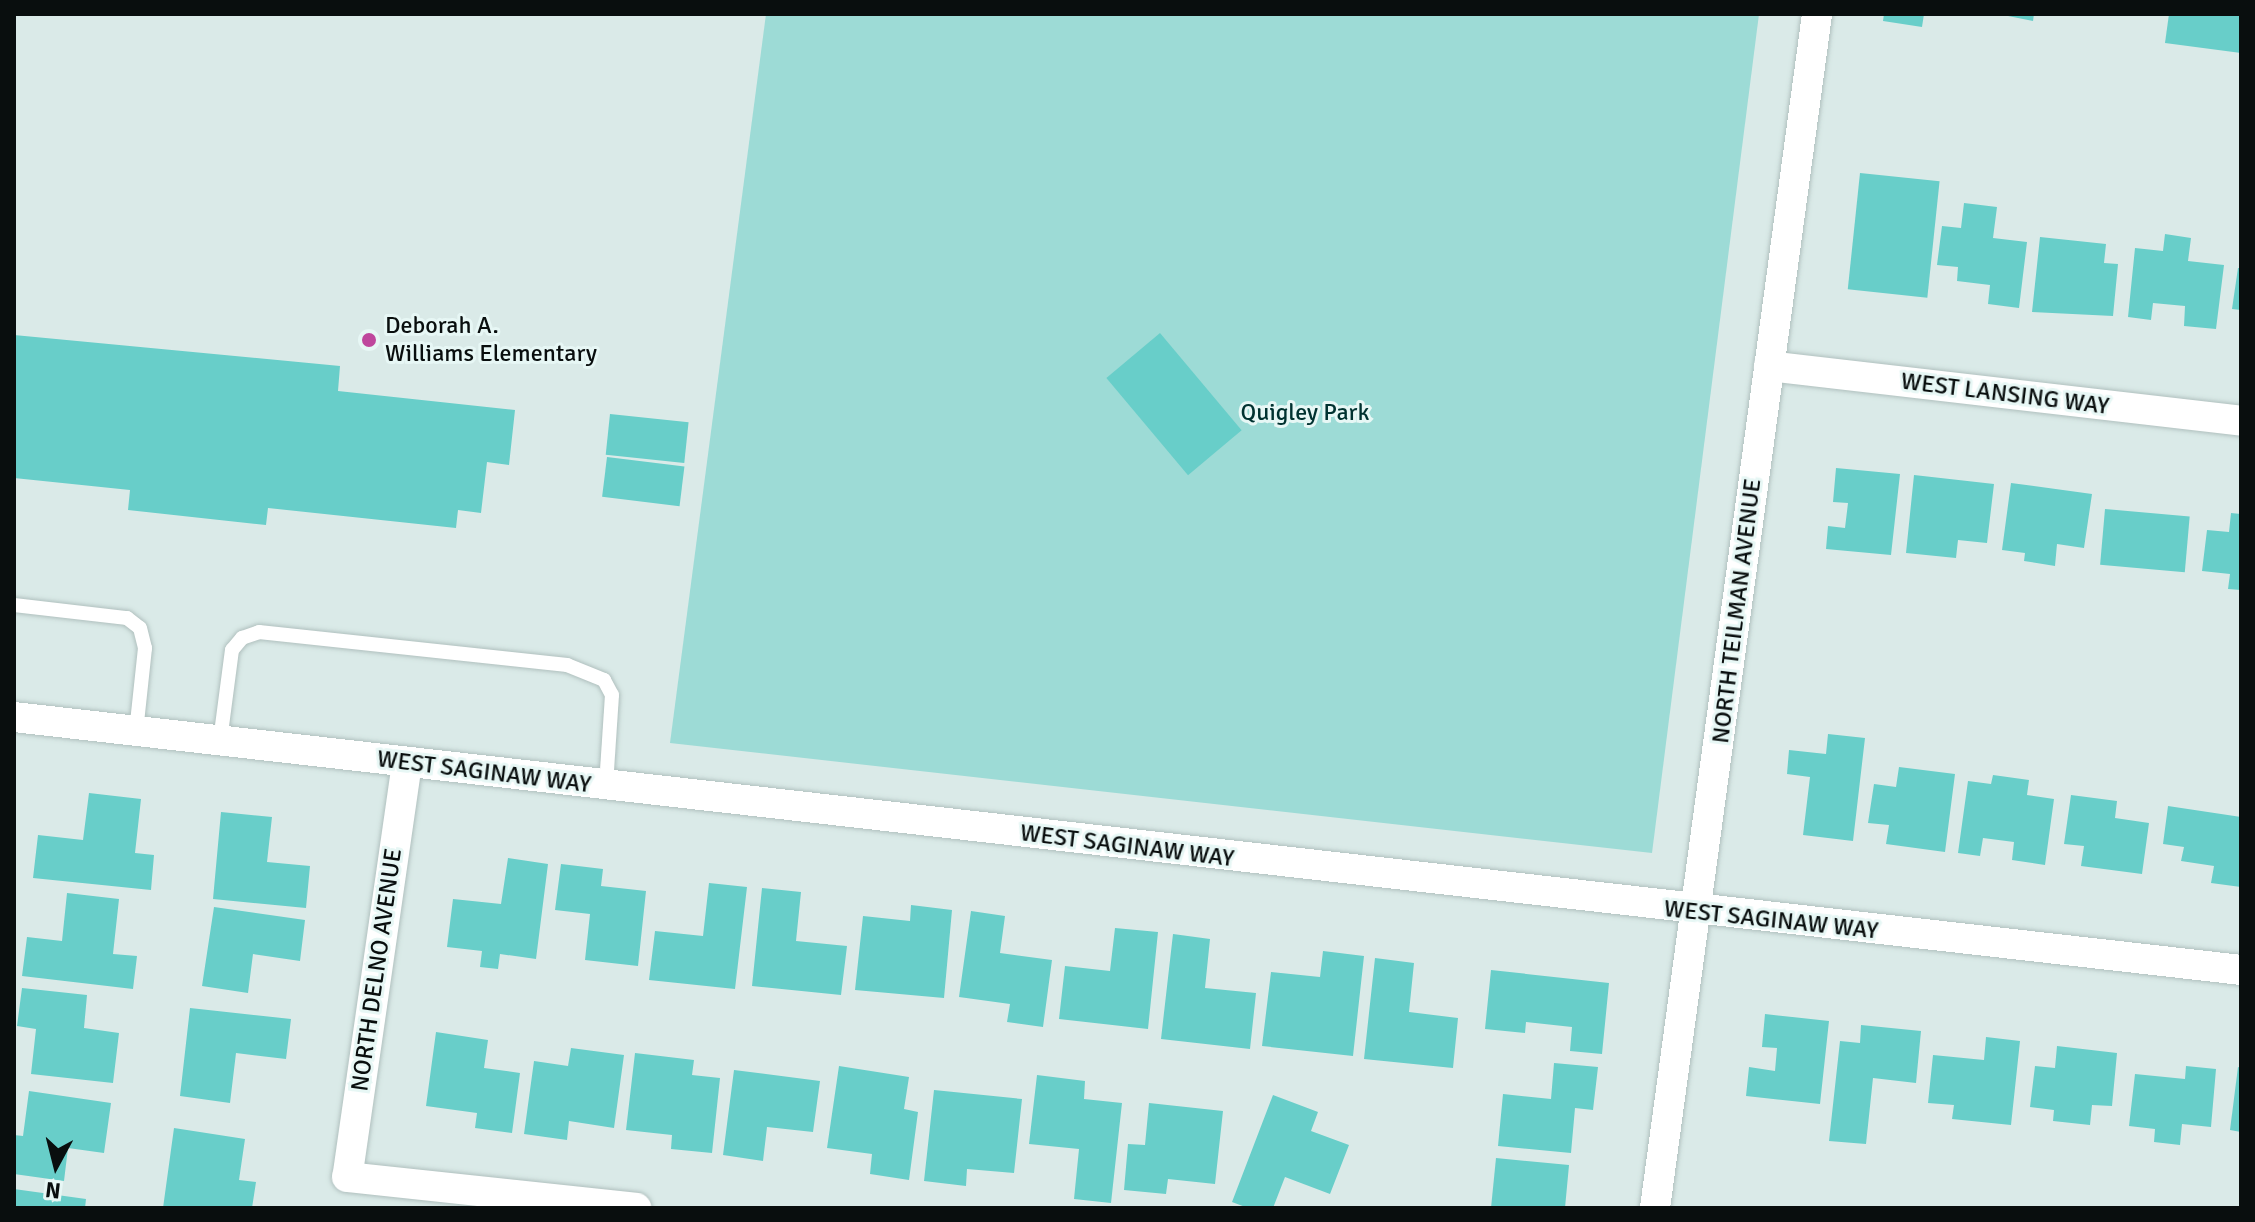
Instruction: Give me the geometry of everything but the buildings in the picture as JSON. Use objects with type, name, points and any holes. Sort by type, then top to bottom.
[{"type":"street","name":"NORTH TEILMAN AVENUE","points":[[1655,1208],[1698,912],[1817,14]]},
{"type":"street","name":"WEST LANSING WAY","points":[[1769,366],[2241,421]]},
{"type":"street","name":"WEST SAGINAW WAY","points":[[14,717],[1698,912],[2241,970]]},
{"type":"street","name":"NORTH DELNO AVENUE","points":[[407,763],[347,1177],[636,1208]]},
{"type":"lane","points":[[14,605],[127,618],[140,628],[145,648],[136,732]]},
{"type":"lane","points":[[220,741],[232,650],[242,638],[259,632],[551,663],[590,670],[604,680],[612,695],[606,786]]},
{"type":"green space","name":"Quigley Park","points":[[766,14],[1759,14],[1652,853],[670,743]]},
{"type":"place","name":"Deborah A. Williams Elementary","points":[[369,340]]}]
